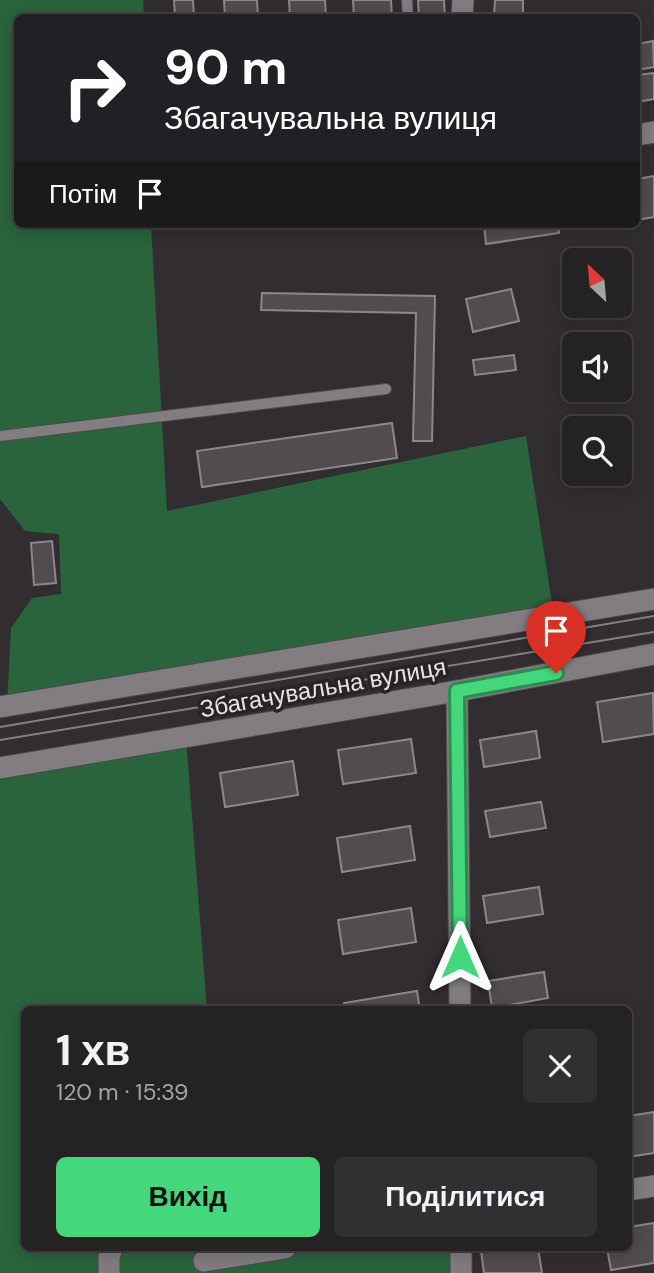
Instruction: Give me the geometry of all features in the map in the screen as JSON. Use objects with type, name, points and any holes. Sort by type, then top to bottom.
[{"type":"street","name":"Збагачувальна вулиця","points":[[0,707],[654,599]]},
{"type":"street","name":"Збагачувальна вулиця","points":[[0,768],[457,691],[654,654]]},
{"type":"street","points":[[457,691],[460,1006]]},
{"type":"street","points":[[632,1189],[654,1186]]},
{"type":"street","points":[[109,1273],[111,1251]]},
{"type":"street","points":[[202,1261],[266,1251]]},
{"type":"street","points":[[461,1251],[461,1273]]},
{"type":"lane","points":[[0,436],[386,390]]},
{"type":"green space","points":[[0,0],[143,0],[144,14],[14,14],[14,228],[151,228],[167,511],[526,436],[554,616],[7,706],[11,628],[32,598],[61,594],[59,534],[25,531],[0,499]]},
{"type":"green space","points":[[186,738],[207,1006],[21,1006],[21,1251],[461,1251],[461,1273],[0,1273],[0,768]]},
{"type":"building","points":[[174,0],[193,0],[194,14],[175,14]]},
{"type":"building","points":[[224,0],[257,0],[258,14],[225,14]]},
{"type":"building","points":[[289,0],[325,0],[326,14],[290,14]]},
{"type":"building","points":[[353,0],[391,0],[392,14],[354,14]]},
{"type":"building","points":[[418,0],[444,0],[445,14],[419,14]]},
{"type":"building","points":[[495,0],[523,0],[523,14],[494,14]]},
{"type":"building","points":[[653,41],[654,67],[640,69],[640,43]]},
{"type":"building","points":[[654,73],[654,99],[640,101],[640,75]]},
{"type":"building","points":[[654,176],[654,217],[640,219],[640,178]]},
{"type":"building","points":[[484,228],[558,228],[559,233],[486,244]]},
{"type":"building","points":[[511,289],[519,321],[473,332],[466,299]]},
{"type":"building","points":[[262,293],[435,296],[432,441],[413,441],[416,313],[261,310]]},
{"type":"building","points":[[514,355],[516,370],[475,375],[473,360]]},
{"type":"building","points":[[392,423],[397,458],[202,487],[197,451]]},
{"type":"building","points":[[52,541],[56,583],[34,585],[31,543]]},
{"type":"building","points":[[653,693],[654,734],[603,742],[597,702]]},
{"type":"building","points":[[536,731],[540,758],[484,767],[480,740]]},
{"type":"building","points":[[411,739],[416,773],[343,784],[338,750]]},
{"type":"building","points":[[293,761],[298,795],[225,807],[220,773]]},
{"type":"building","points":[[541,802],[546,828],[490,837],[485,811]]},
{"type":"building","points":[[410,826],[415,860],[342,872],[337,838]]},
{"type":"building","points":[[539,887],[543,914],[487,923],[483,896]]},
{"type":"building","points":[[411,908],[416,942],[343,954],[338,920]]},
{"type":"building","points":[[544,972],[548,998],[492,1006],[488,981]]},
{"type":"building","points":[[417,991],[419,1006],[344,1006],[344,1003]]},
{"type":"building","points":[[654,1112],[654,1153],[632,1156],[632,1115]]},
{"type":"building","points":[[654,1223],[654,1263],[611,1270],[608,1251],[632,1251],[632,1226]]},
{"type":"building","points":[[481,1251],[538,1251],[542,1273],[484,1273]]},
{"type":"tram line","points":[[0,727],[654,616]]},
{"type":"tram line","points":[[0,740],[654,632]]},
{"type":"route","points":[[460,957],[457,691],[556,673]]}]
